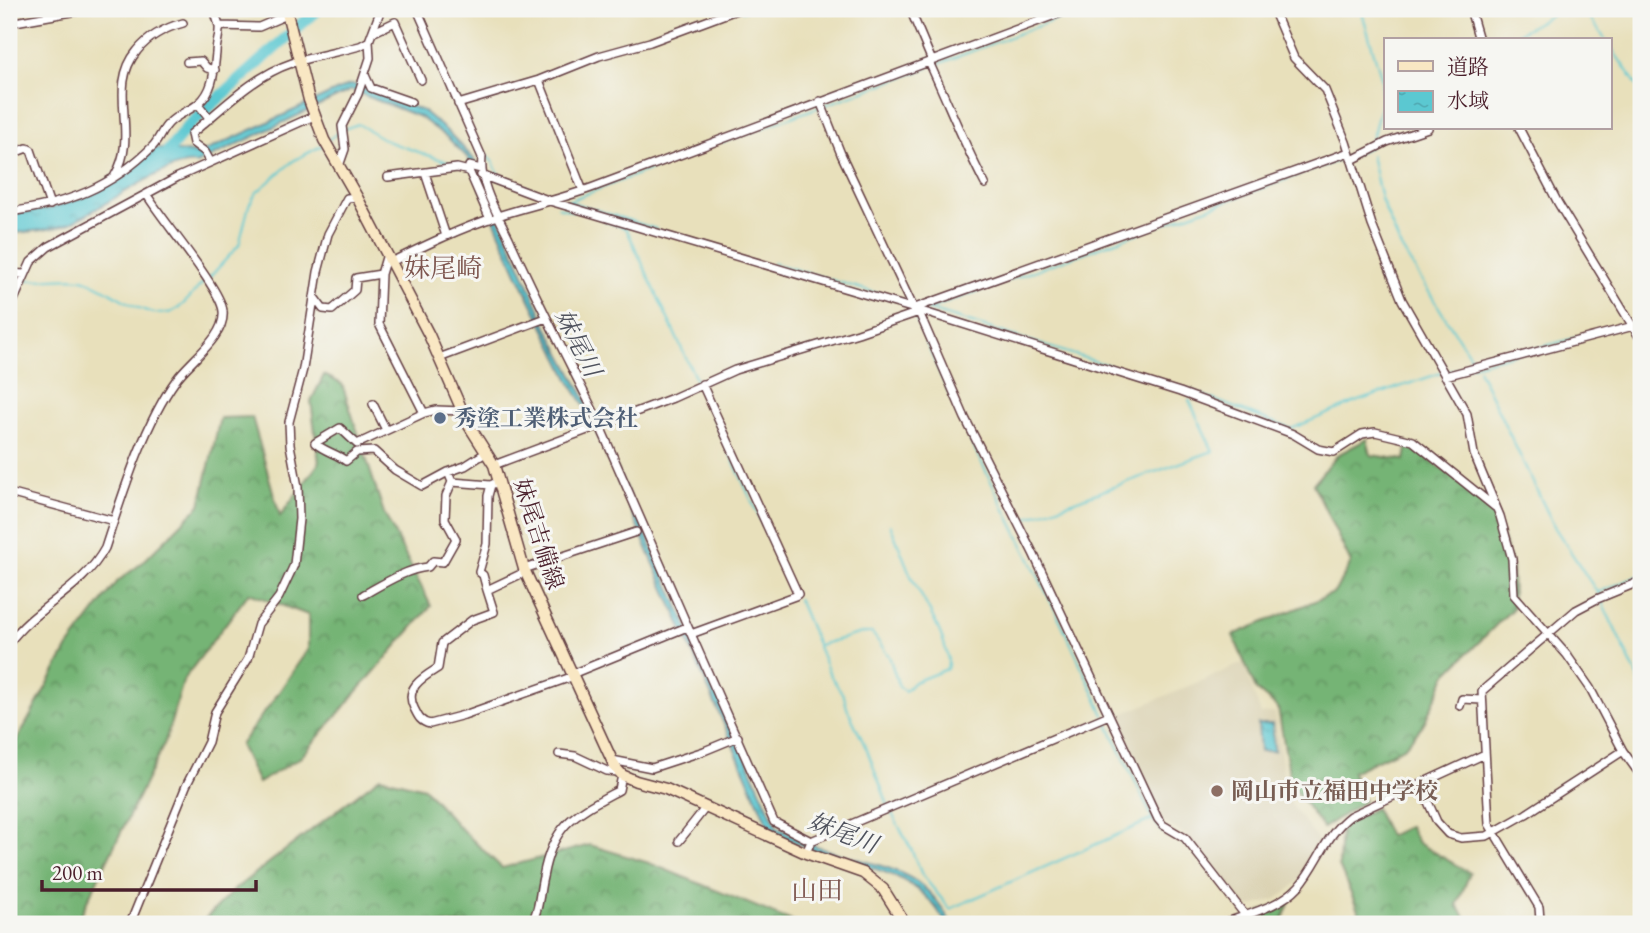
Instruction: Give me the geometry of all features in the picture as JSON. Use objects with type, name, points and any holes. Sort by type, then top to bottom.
[{"type":"main road","name":"妹尾吉備線","points":[[287,15],[312,109],[326,143],[389,258],[462,411],[494,465],[495,483],[524,570],[611,760],[620,773]]},
{"type":"main road","points":[[620,773],[666,789],[806,852],[859,871],[883,889],[905,924]]},
{"type":"street","points":[[9,23],[89,9]]},
{"type":"street","points":[[9,212],[79,197],[112,179],[156,143],[172,120],[199,105],[207,94],[215,70],[219,26],[214,9]]},
{"type":"street","points":[[417,9],[482,157],[476,170],[494,218],[597,425],[686,630],[774,822],[811,841]]},
{"type":"street","points":[[460,104],[540,82],[599,56],[650,42],[739,9]]},
{"type":"street","points":[[910,9],[965,146],[985,184]]},
{"type":"street","points":[[424,413],[379,324],[381,274],[389,258],[494,218],[558,200],[931,64],[1071,9]]},
{"type":"street","points":[[1273,9],[1294,58],[1325,90],[1372,225],[1402,300],[1467,415],[1474,454],[1513,559],[1514,595],[1567,655],[1590,688],[1623,751],[1641,776]]},
{"type":"street","points":[[1470,9],[1478,38]]},
{"type":"street","points":[[339,166],[345,149],[342,130],[365,75],[370,58],[370,37],[381,11]]},
{"type":"street","points":[[219,26],[259,27],[287,15]]},
{"type":"street","points":[[208,157],[190,137],[209,118],[258,82],[300,62],[360,46],[395,22],[421,80]]},
{"type":"street","points":[[112,179],[117,170],[125,136],[122,94],[125,70],[130,60],[152,36],[163,29],[183,23]]},
{"type":"street","points":[[187,62],[201,61],[207,68],[215,70]]},
{"type":"street","points":[[365,75],[371,88],[411,102]]},
{"type":"street","points":[[540,82],[583,191]]},
{"type":"street","points":[[821,104],[841,154],[917,310],[965,418],[1034,555],[1106,717],[1157,819],[1185,838],[1245,915]]},
{"type":"street","points":[[199,105],[209,118]]},
{"type":"street","points":[[9,311],[31,262],[48,247],[147,195],[208,157],[312,109]]},
{"type":"street","points":[[494,465],[673,398],[747,366],[858,333],[1423,130]]},
{"type":"street","points":[[1520,130],[1558,203],[1635,324],[1641,340]]},
{"type":"street","points":[[9,149],[14,153],[27,148],[31,150],[50,205]]},
{"type":"street","points":[[388,177],[457,168],[476,170],[558,200],[1180,392],[1293,434],[1318,449],[1334,452],[1362,435],[1375,432],[1399,436],[1413,441],[1495,507]]},
{"type":"street","points":[[476,170],[494,218]]},
{"type":"street","points":[[425,173],[446,236]]},
{"type":"street","points":[[9,643],[30,621],[85,576],[97,562],[164,396],[179,375],[217,335],[222,323],[223,312],[207,280],[147,195]]},
{"type":"street","points":[[130,924],[186,786],[208,742],[215,712],[248,659],[258,624],[279,597],[294,565],[299,487],[289,434],[291,414],[303,369],[318,272],[328,234],[346,198],[357,197]]},
{"type":"street","points":[[9,273],[22,278]]},
{"type":"street","points":[[314,296],[323,309],[332,310],[355,290],[356,278],[381,274]]},
{"type":"street","points":[[439,358],[543,320]]},
{"type":"street","points":[[1444,373],[1635,324]]},
{"type":"street","points":[[452,482],[495,483],[488,495],[487,544],[479,572],[483,575],[494,612],[472,620],[442,643],[438,668],[412,688],[410,699],[419,718],[430,724],[573,675],[686,630],[796,595],[700,385]]},
{"type":"street","points":[[373,404],[386,430]]},
{"type":"street","points":[[462,411],[436,410],[424,413],[357,444],[340,428],[315,443],[331,455],[340,456],[346,461],[357,452],[374,451],[395,470],[422,486],[465,466],[487,452]]},
{"type":"street","points":[[363,595],[403,572],[428,567],[433,561],[443,562],[456,539],[445,519],[446,496],[452,482],[448,472]]},
{"type":"street","points":[[9,493],[114,521]]},
{"type":"street","points":[[487,590],[524,570],[636,531]]},
{"type":"street","points":[[1538,924],[1541,920],[1539,907],[1489,824],[1482,691],[1576,610],[1641,581]]},
{"type":"street","points":[[1460,706],[1462,699],[1482,700]]},
{"type":"street","points":[[806,852],[811,841],[1106,717]]},
{"type":"street","points":[[611,760],[652,768],[735,738]]},
{"type":"street","points":[[1420,784],[1430,810],[1448,834],[1461,838],[1495,833],[1623,751]]},
{"type":"street","points":[[531,924],[540,902],[542,879],[552,842],[565,823],[579,812],[619,790],[620,773],[596,767],[575,756],[559,754]]},
{"type":"street","points":[[1222,924],[1277,903],[1290,895],[1342,822],[1485,754]]},
{"type":"street","points":[[679,841],[706,807]]},
{"type":"shaded area","name":"岡山市立福田中学校","points":[[1243,663],[1261,714],[1275,712],[1284,777],[1292,805],[1321,845],[1303,876],[1287,892],[1276,899],[1246,908],[1185,835],[1160,819],[1113,718]]},
{"type":"green space","points":[[324,375],[342,384],[384,513],[431,606],[301,757],[258,783],[240,745],[308,649],[308,615],[249,593],[184,679],[165,742],[76,924],[9,924],[9,755],[68,647],[118,581],[142,563],[200,505],[220,418],[252,417],[280,516],[319,463],[311,401]]},
{"type":"green space","points":[[1367,439],[1371,455],[1405,460],[1408,443],[1493,508],[1512,568],[1513,608],[1447,674],[1422,727],[1403,748],[1352,772],[1364,801],[1323,828],[1291,785],[1278,708],[1256,690],[1233,635],[1334,593],[1351,563],[1313,484],[1337,455]]},
{"type":"green space","points":[[380,777],[424,788],[457,825],[502,868],[590,845],[649,863],[799,924],[200,924],[235,889]]},
{"type":"green space","points":[[1375,808],[1389,836],[1409,826],[1418,843],[1470,873],[1457,905],[1470,924],[1364,924],[1339,866],[1341,826]]},
{"type":"green space","points":[[1290,901],[1281,924],[1260,924],[1260,912]]},
{"type":"water","name":"妹尾川","points":[[349,85],[358,85],[423,111],[473,158],[547,327],[585,398],[777,827],[821,848],[879,865],[912,879],[939,904],[951,924],[946,924],[934,905],[919,890],[901,879],[801,845],[768,825],[585,406],[517,273],[468,158],[448,138],[420,117],[351,90],[196,164],[185,164],[152,177],[68,224],[9,234],[9,214],[49,209],[83,197],[155,148],[199,154]]},
{"type":"water","points":[[1258,724],[1272,724],[1274,751],[1260,751]]},
{"type":"waterway","points":[[161,160],[188,126],[318,9]]},
{"type":"waterway","points":[[742,11],[748,9]]},
{"type":"waterway","points":[[933,66],[1083,9]]},
{"type":"waterway","points":[[1361,9],[1382,80],[1381,104],[1370,146]]},
{"type":"waterway","points":[[1510,38],[1562,9]]},
{"type":"waterway","points":[[1583,9],[1605,38]]},
{"type":"waterway","points":[[1612,49],[1641,91]]},
{"type":"waterway","points":[[825,105],[928,68]]},
{"type":"waterway","points":[[723,142],[819,107]]},
{"type":"waterway","points":[[344,129],[358,124],[389,142],[457,165]]},
{"type":"waterway","points":[[329,139],[339,132]]},
{"type":"waterway","points":[[209,278],[239,245],[249,205],[256,193],[293,161],[323,145]]},
{"type":"waterway","points":[[1353,155],[1369,147]]},
{"type":"waterway","points":[[568,201],[698,151]]},
{"type":"waterway","points":[[484,154],[493,162],[500,178]]},
{"type":"waterway","points":[[1371,155],[1381,199],[1401,248],[1473,361]]},
{"type":"waterway","points":[[929,309],[1348,157]]},
{"type":"waterway","points":[[495,177],[553,196]]},
{"type":"waterway","points":[[568,201],[656,229]]},
{"type":"waterway","points":[[557,207],[573,211]]},
{"type":"waterway","points":[[605,221],[627,230],[698,384]]},
{"type":"waterway","points":[[773,263],[907,302]]},
{"type":"waterway","points":[[27,280],[82,279],[155,313],[177,309],[204,282]]},
{"type":"waterway","points":[[9,280],[18,280]]},
{"type":"waterway","points":[[927,309],[1191,391],[1291,429],[1358,401],[1441,373]]},
{"type":"waterway","points":[[915,317],[962,423],[1104,715]]},
{"type":"waterway","points":[[1632,323],[1641,320]]},
{"type":"waterway","points":[[1446,372],[1617,327]]},
{"type":"waterway","points":[[1478,369],[1555,528],[1599,595]]},
{"type":"waterway","points":[[701,390],[780,563]]},
{"type":"waterway","points":[[1022,520],[1213,451],[1189,400]]},
{"type":"waterway","points":[[819,645],[862,633],[872,633],[889,656],[899,687],[905,691],[914,682],[947,669],[948,660],[941,636],[911,576],[890,525]]},
{"type":"waterway","points":[[1599,592],[1641,575]]},
{"type":"waterway","points":[[798,599],[830,675],[844,696],[888,805]]},
{"type":"waterway","points":[[1601,600],[1641,684]]},
{"type":"waterway","points":[[1106,720],[1153,819],[1166,833]]},
{"type":"waterway","points":[[890,810],[922,875],[950,909],[1153,819]]},
{"type":"place","name":"秀塗工業株式会社","points":[[440,418]]},
{"type":"place","name":"岡山市立福田中学校","points":[[1217,791]]},
{"type":"district","name":"妹尾崎","points":[[443,268]]},
{"type":"district","name":"山田","points":[[817,890]]}]
